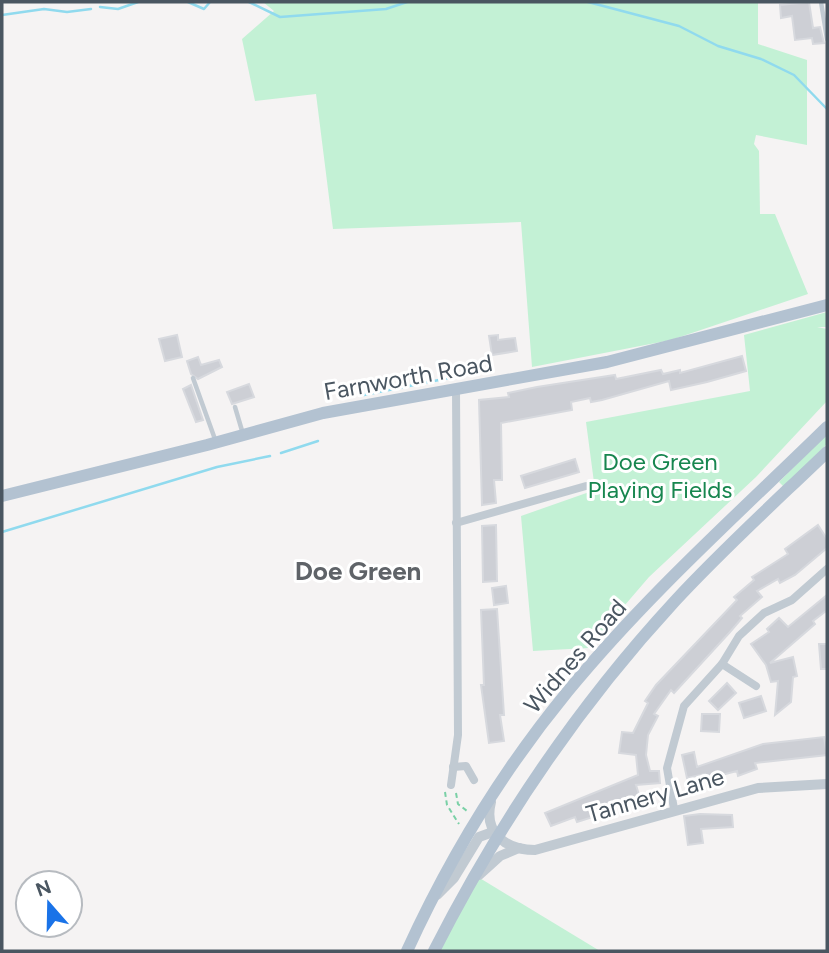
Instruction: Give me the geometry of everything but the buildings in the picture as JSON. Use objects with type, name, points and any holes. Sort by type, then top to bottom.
[{"type":"main road","name":"Farnworth Road","points":[[2,496],[217,443],[323,413],[654,352],[826,305]]},
{"type":"main road","name":"Widnes Road","points":[[407,951],[461,845],[543,723],[599,654],[827,427]]},
{"type":"main road","name":"Widnes Road","points":[[434,951],[499,837],[567,733],[618,667],[676,601],[827,452]]},
{"type":"street","points":[[451,785],[458,735],[456,389]]},
{"type":"street","points":[[456,523],[586,486]]},
{"type":"street","points":[[674,809],[667,768],[684,706],[722,664],[739,636],[764,613],[792,600],[827,569]]},
{"type":"street","points":[[722,664],[757,685]]},
{"type":"street","points":[[453,766],[466,766],[474,780]]},
{"type":"street","name":"Tannery Lane","points":[[519,848],[559,845],[674,809],[758,788],[827,784]]},
{"type":"street","points":[[487,804],[489,824],[499,837]]},
{"type":"street","points":[[436,895],[454,878],[479,836],[491,833],[519,848]]},
{"type":"street","points":[[472,882],[500,856],[519,848]]},
{"type":"lane","points":[[821,2],[827,39]]},
{"type":"lane","points":[[193,378],[217,443]]},
{"type":"lane","points":[[235,407],[244,435]]},
{"type":"path","points":[[461,845],[459,823],[445,798],[445,790],[451,785],[458,804],[464,810],[474,812],[487,804]]},
{"type":"green space","points":[[263,2],[758,2],[758,44],[807,60],[807,145],[756,135],[754,144],[759,151],[760,214],[775,214],[808,294],[671,340],[532,367],[521,222],[333,229],[316,94],[255,101],[242,39],[274,11]]},
{"type":"green space","name":"Doe Green Playing Fields","points":[[827,312],[827,327],[817,327],[827,329],[827,401],[756,477],[649,577],[588,648],[533,651],[521,516],[595,490],[586,422],[750,391],[744,335]]},
{"type":"green space","points":[[827,434],[827,444],[784,487],[779,482]]},
{"type":"green space","points":[[478,877],[600,951],[438,951]]},
{"type":"waterway","points":[[100,7],[118,9],[138,2]]},
{"type":"waterway","points":[[188,2],[204,9],[210,2]]},
{"type":"waterway","points":[[249,2],[280,17],[386,9],[407,2]]},
{"type":"waterway","points":[[588,2],[679,26],[718,46],[761,59],[794,75],[827,109]]},
{"type":"waterway","points":[[2,15],[44,9],[67,12],[91,9]]},
{"type":"waterway","points":[[364,395],[459,376]]},
{"type":"waterway","points":[[281,453],[318,441]]},
{"type":"waterway","points":[[2,532],[217,467],[270,456]]},
{"type":"district","name":"Doe Green","points":[[358,571]]}]
